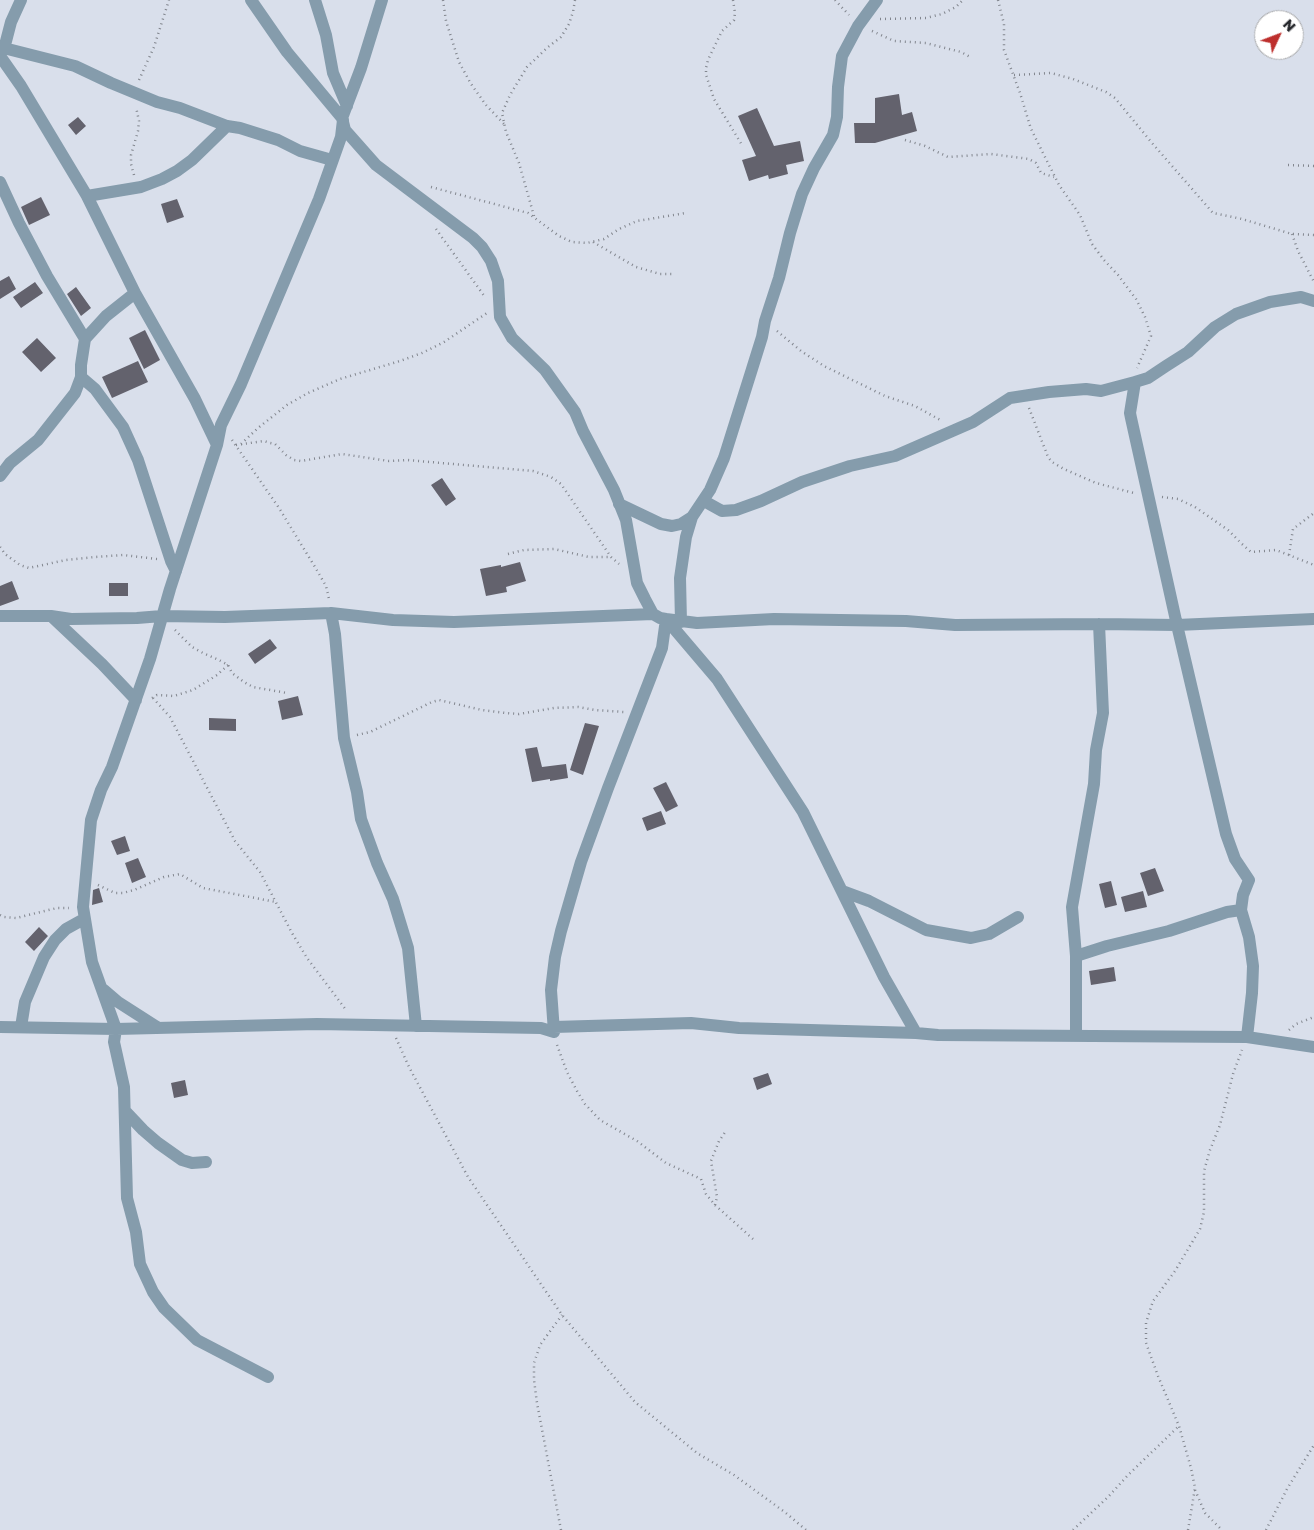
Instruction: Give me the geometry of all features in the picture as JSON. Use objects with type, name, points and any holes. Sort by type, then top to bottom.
[{"type":"street","points":[[21,0],[1,51],[87,196],[135,293],[195,399],[217,445]]},
{"type":"street","points":[[251,0],[287,52],[344,115]]},
{"type":"street","points":[[315,0],[326,35],[333,73],[344,115],[345,130],[376,165],[473,238],[482,247],[491,261],[498,281],[497,310],[500,317],[512,338],[545,370],[576,412],[583,431],[626,520],[637,584],[653,614]]},
{"type":"street","points":[[268,1377],[197,1340],[164,1308],[153,1292],[140,1264],[136,1232],[127,1198],[122,1070],[114,1042],[116,1029],[92,962],[83,913],[85,885],[91,820],[137,697],[164,616],[173,566],[217,445],[221,425],[242,384],[319,199],[341,137],[344,115],[382,0]]},
{"type":"street","points":[[681,622],[680,578],[686,537],[692,517],[704,501],[724,458],[762,337],[802,194],[833,135],[838,103],[839,67],[842,56],[858,26],[877,0]]},
{"type":"street","points":[[1,51],[22,52],[75,66],[157,102],[201,115],[226,126],[240,128],[278,140],[300,151],[332,160]]},
{"type":"street","points":[[87,196],[141,187],[177,171],[192,160],[226,126]]},
{"type":"street","points":[[0,182],[47,276],[85,339]]},
{"type":"street","points":[[0,476],[10,463],[38,440],[75,393],[81,377],[85,339],[106,316],[135,293]]},
{"type":"street","points":[[704,501],[722,511],[736,510],[802,482],[834,471],[894,456],[973,422],[1005,400],[1086,389],[1101,391],[1148,378],[1188,352],[1215,328],[1236,314],[1270,302],[1301,297],[1314,300]]},
{"type":"street","points":[[81,377],[95,389],[123,427],[141,469],[173,566]]},
{"type":"street","points":[[1135,382],[1130,413],[1177,625],[1226,834],[1235,859],[1249,880],[1243,895],[1241,910],[1253,966],[1247,1037]]},
{"type":"street","points":[[619,504],[661,524],[672,526],[681,524],[692,517]]},
{"type":"street","points":[[331,613],[335,634],[344,738],[357,792],[361,819],[393,900],[408,948],[416,1026]]},
{"type":"street","points":[[0,616],[51,616],[70,619],[331,613],[393,620],[454,622],[653,614],[660,618],[697,623],[774,619],[906,621],[955,625],[1177,625],[1314,619]]},
{"type":"street","points":[[51,616],[137,697]]},
{"type":"street","points":[[554,1030],[551,990],[561,931],[584,852],[662,648],[666,619]]},
{"type":"street","points":[[666,619],[717,678],[803,812],[884,977],[916,1033]]},
{"type":"street","points":[[1076,1036],[1076,956],[1072,907],[1094,784],[1096,750],[1103,713],[1099,624]]},
{"type":"street","points":[[842,891],[869,901],[926,930],[971,938],[989,934],[1018,917]]},
{"type":"street","points":[[1076,956],[1107,946],[1176,929],[1227,912],[1241,910]]},
{"type":"street","points":[[21,1027],[25,1002],[44,957],[55,940],[83,913]]},
{"type":"street","points":[[101,986],[118,1002],[158,1027]]},
{"type":"street","points":[[0,1027],[116,1029],[391,1025],[541,1028],[554,1030],[691,1023],[739,1028],[938,1035],[1247,1037],[1314,1047]]},
{"type":"street","points":[[125,1111],[150,1137],[182,1160],[192,1163],[206,1162]]},
{"type":"path","points":[[141,187],[131,164],[131,156],[138,130],[134,93],[154,47],[169,0]]},
{"type":"path","points":[[442,0],[459,62],[486,105],[505,125]]},
{"type":"path","points":[[534,217],[519,163],[506,132],[502,113],[510,95],[527,67],[561,37],[569,24],[575,0]]},
{"type":"path","points":[[733,0],[734,20],[722,31],[708,60],[706,75],[714,99],[742,145]]},
{"type":"path","points":[[835,0],[862,28],[894,41],[926,43],[961,52],[972,58]]},
{"type":"path","points":[[858,26],[880,19],[926,18],[942,14],[956,7],[963,0]]},
{"type":"path","points":[[998,0],[1004,24],[1004,50],[1031,129],[1055,178],[1080,215],[1092,244],[1136,299],[1145,317],[1150,336],[1138,365],[1135,382]]},
{"type":"path","points":[[1014,75],[1051,72],[1106,92],[1115,98],[1213,213],[1242,219],[1292,234],[1314,235]]},
{"type":"path","points":[[905,140],[925,146],[948,157],[991,154],[1029,159],[1036,164],[1041,173],[1055,178]]},
{"type":"path","points":[[1288,165],[1314,166]]},
{"type":"path","points":[[431,187],[528,213],[559,236],[572,242],[592,242],[604,239],[619,229],[637,222],[686,214]]},
{"type":"path","points":[[240,445],[287,405],[308,393],[340,379],[422,353],[497,310],[432,224]]},
{"type":"path","points":[[1292,234],[1298,251],[1314,282]]},
{"type":"path","points":[[592,242],[636,267],[660,274],[674,274]]},
{"type":"path","points":[[765,321],[801,351],[824,366],[885,396],[915,406],[956,430]]},
{"type":"path","points":[[1024,396],[1048,457],[1052,462],[1064,469],[1096,483],[1148,496],[1178,499],[1186,502],[1228,530],[1252,552],[1276,550],[1294,559],[1314,565]]},
{"type":"path","points":[[221,425],[279,508],[315,567],[326,586],[331,613]]},
{"type":"path","points":[[236,444],[264,441],[275,444],[286,455],[294,460],[301,461],[342,454],[390,461],[407,460],[533,471],[551,477],[561,484],[611,557],[636,576]]},
{"type":"path","points":[[1288,555],[1293,529],[1314,513]]},
{"type":"path","points":[[0,547],[4,554],[20,565],[29,568],[66,560],[123,555],[173,566]]},
{"type":"path","points":[[508,554],[524,550],[554,549],[589,557],[611,557]]},
{"type":"path","points":[[164,616],[178,634],[192,646],[228,665],[232,673],[244,682],[253,687],[287,694]]},
{"type":"path","points":[[153,698],[157,694],[174,696],[193,690],[217,675],[228,665]]},
{"type":"path","points":[[137,697],[153,698],[170,717],[236,841],[260,872],[307,958],[357,1025]]},
{"type":"path","points":[[344,738],[370,732],[439,700],[506,714],[578,707],[638,713]]},
{"type":"path","points":[[85,885],[88,883],[96,884],[114,893],[122,893],[164,877],[180,874],[203,888],[276,902]]},
{"type":"path","points":[[0,915],[16,918],[57,908],[83,913]]},
{"type":"path","points":[[391,1025],[409,1067],[468,1177],[562,1316],[636,1402],[697,1453],[734,1475],[786,1512],[806,1530]]},
{"type":"path","points":[[554,1030],[557,1045],[567,1072],[585,1104],[600,1120],[637,1141],[666,1162],[701,1179],[706,1194],[715,1205],[753,1239]]},
{"type":"path","points":[[1222,1530],[1205,1513],[1195,1488],[1179,1426],[1146,1343],[1146,1323],[1153,1301],[1175,1271],[1200,1229],[1204,1212],[1204,1171],[1220,1125],[1233,1074],[1247,1037]]},
{"type":"path","points":[[715,1205],[717,1197],[711,1161],[719,1141],[726,1131]]},
{"type":"path","points":[[561,1530],[536,1403],[534,1363],[540,1345],[562,1316]]},
{"type":"path","points":[[1073,1530],[1179,1426]]},
{"type":"path","points":[[1266,1530],[1287,1489],[1314,1445]]},
{"type":"path","points":[[1188,1530],[1195,1488]]},
{"type":"building","points":[[899,94],[902,115],[912,112],[917,131],[875,143],[855,143],[854,123],[875,123],[875,98]]},
{"type":"building","points":[[757,108],[774,146],[800,141],[804,161],[786,165],[788,174],[769,179],[768,175],[749,181],[742,160],[756,156],[738,116]]},
{"type":"building","points":[[78,117],[86,126],[76,135],[68,125]]},
{"type":"building","points":[[41,197],[50,215],[29,225],[21,207]]},
{"type":"building","points":[[177,199],[184,217],[167,223],[161,204]]},
{"type":"building","points":[[9,276],[16,289],[0,299],[0,281]]},
{"type":"building","points":[[35,282],[43,293],[21,308],[13,297]]},
{"type":"building","points":[[76,287],[91,308],[81,316],[67,294]]},
{"type":"building","points":[[145,330],[160,360],[144,369],[129,338]]},
{"type":"building","points":[[37,338],[56,358],[41,372],[22,352]]},
{"type":"building","points":[[138,361],[148,382],[112,398],[102,377]]},
{"type":"building","points":[[442,478],[456,499],[446,506],[431,485]]},
{"type":"building","points":[[520,562],[526,581],[506,587],[507,592],[486,596],[480,569],[501,565],[501,567]]},
{"type":"building","points":[[12,581],[19,599],[0,606],[0,586]]},
{"type":"building","points":[[109,583],[128,583],[128,596],[109,596]]},
{"type":"building","points":[[270,639],[277,648],[255,664],[248,654]]},
{"type":"building","points":[[298,696],[303,715],[282,720],[278,701]]},
{"type":"building","points":[[209,718],[236,719],[236,731],[209,730]]},
{"type":"building","points":[[585,723],[599,726],[583,775],[570,770]]},
{"type":"building","points":[[537,747],[542,767],[566,764],[568,778],[532,782],[525,749]]},
{"type":"building","points":[[666,782],[678,806],[666,812],[653,788]]},
{"type":"building","points":[[661,811],[666,824],[647,831],[642,818]]},
{"type":"building","points":[[125,836],[130,851],[117,855],[111,841]]},
{"type":"building","points":[[138,858],[146,877],[132,883],[125,863]]},
{"type":"building","points":[[1155,868],[1164,891],[1148,896],[1140,873]]},
{"type":"building","points":[[1111,881],[1117,905],[1105,908],[1099,884]]},
{"type":"building","points":[[99,888],[103,902],[92,905],[93,890]]},
{"type":"building","points":[[1143,891],[1147,907],[1125,912],[1121,897]]},
{"type":"building","points":[[39,927],[48,936],[34,951],[25,942]]},
{"type":"building","points":[[1114,967],[1116,981],[1091,985],[1089,971]]},
{"type":"building","points":[[768,1073],[772,1084],[757,1090],[753,1078]]},
{"type":"building","points":[[185,1080],[188,1095],[174,1098],[171,1083]]}]
